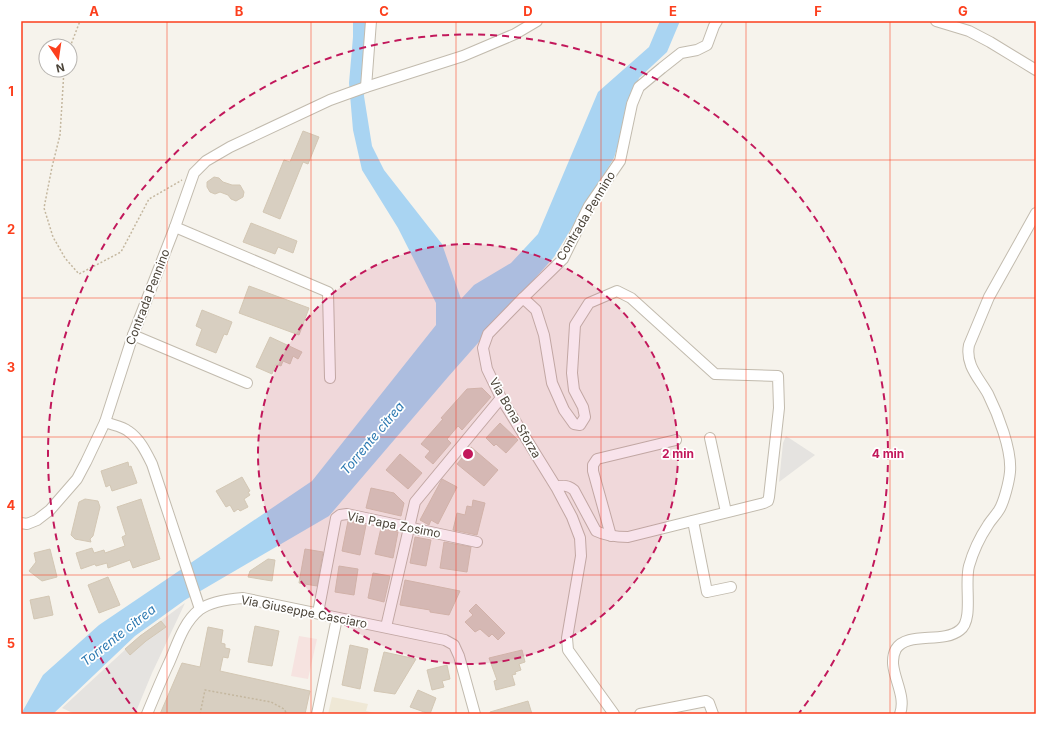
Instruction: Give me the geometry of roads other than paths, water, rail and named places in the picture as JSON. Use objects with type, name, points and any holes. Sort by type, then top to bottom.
[{"type":"street","points":[[366,87],[371,21]]},
{"type":"street","name":"Contrada Pennino","points":[[21,524],[27,524],[37,520],[50,510],[77,479],[104,422],[133,335],[175,227],[194,173],[206,161],[230,147],[330,100],[463,56],[515,34],[537,21]]},
{"type":"street","name":"Contrada Pennino","points":[[524,298],[563,259],[589,206],[620,161],[632,104],[639,87],[681,53],[697,50],[707,45],[717,21]]},
{"type":"street","points":[[936,21],[969,31],[1036,70]]},
{"type":"street","points":[[900,714],[902,696],[893,662],[895,651],[899,645],[906,640],[950,635],[961,630],[965,625],[968,615],[966,586],[970,565],[987,526],[999,510],[1010,473],[1008,444],[993,405],[972,369],[968,352],[969,345],[988,297],[1036,213]]},
{"type":"street","points":[[175,227],[328,292],[330,378]]},
{"type":"street","points":[[524,298],[536,310],[546,342],[552,383],[564,410],[574,424],[580,424],[585,417],[583,407],[574,390],[572,373],[575,325],[589,303],[617,292],[631,298],[715,374],[778,376],[779,408],[768,501],[628,537],[611,536],[596,531],[574,490],[569,486],[556,487]]},
{"type":"street","name":"Via Bona Sforza","points":[[524,298],[488,334],[483,348],[487,369],[501,398],[556,487],[572,517],[580,538],[581,556],[566,638],[568,650],[614,714]]},
{"type":"street","points":[[133,335],[247,383]]},
{"type":"street","points":[[386,627],[414,502],[501,398]]},
{"type":"street","points":[[104,422],[128,430],[145,449],[152,464],[200,609]]},
{"type":"street","points":[[710,438],[726,512]]},
{"type":"street","points":[[611,536],[593,471],[594,462],[676,440]]},
{"type":"street","name":"Via Papa Zosimo","points":[[318,614],[336,518],[340,515],[346,514],[477,542]]},
{"type":"street","points":[[693,521],[707,592],[731,587]]},
{"type":"street","name":"Via Giuseppe Casciaro","points":[[147,714],[189,620],[200,609],[228,599],[243,598],[445,640],[454,645],[459,656],[475,714]]},
{"type":"street","points":[[317,714],[338,618]]},
{"type":"street","points":[[640,714],[701,701],[706,701],[709,703],[713,714]]},
{"type":"water","name":"Torrente citrea","points":[[353,21],[366,21],[367,32],[364,96],[372,146],[384,170],[442,244],[461,299],[474,285],[511,263],[538,234],[598,92],[649,47],[660,21],[680,21],[667,52],[639,78],[614,158],[554,257],[448,377],[329,516],[185,600],[135,636],[53,714],[21,714],[43,675],[99,625],[312,481],[436,325],[436,303],[398,228],[362,170],[353,130],[349,83]]}]
